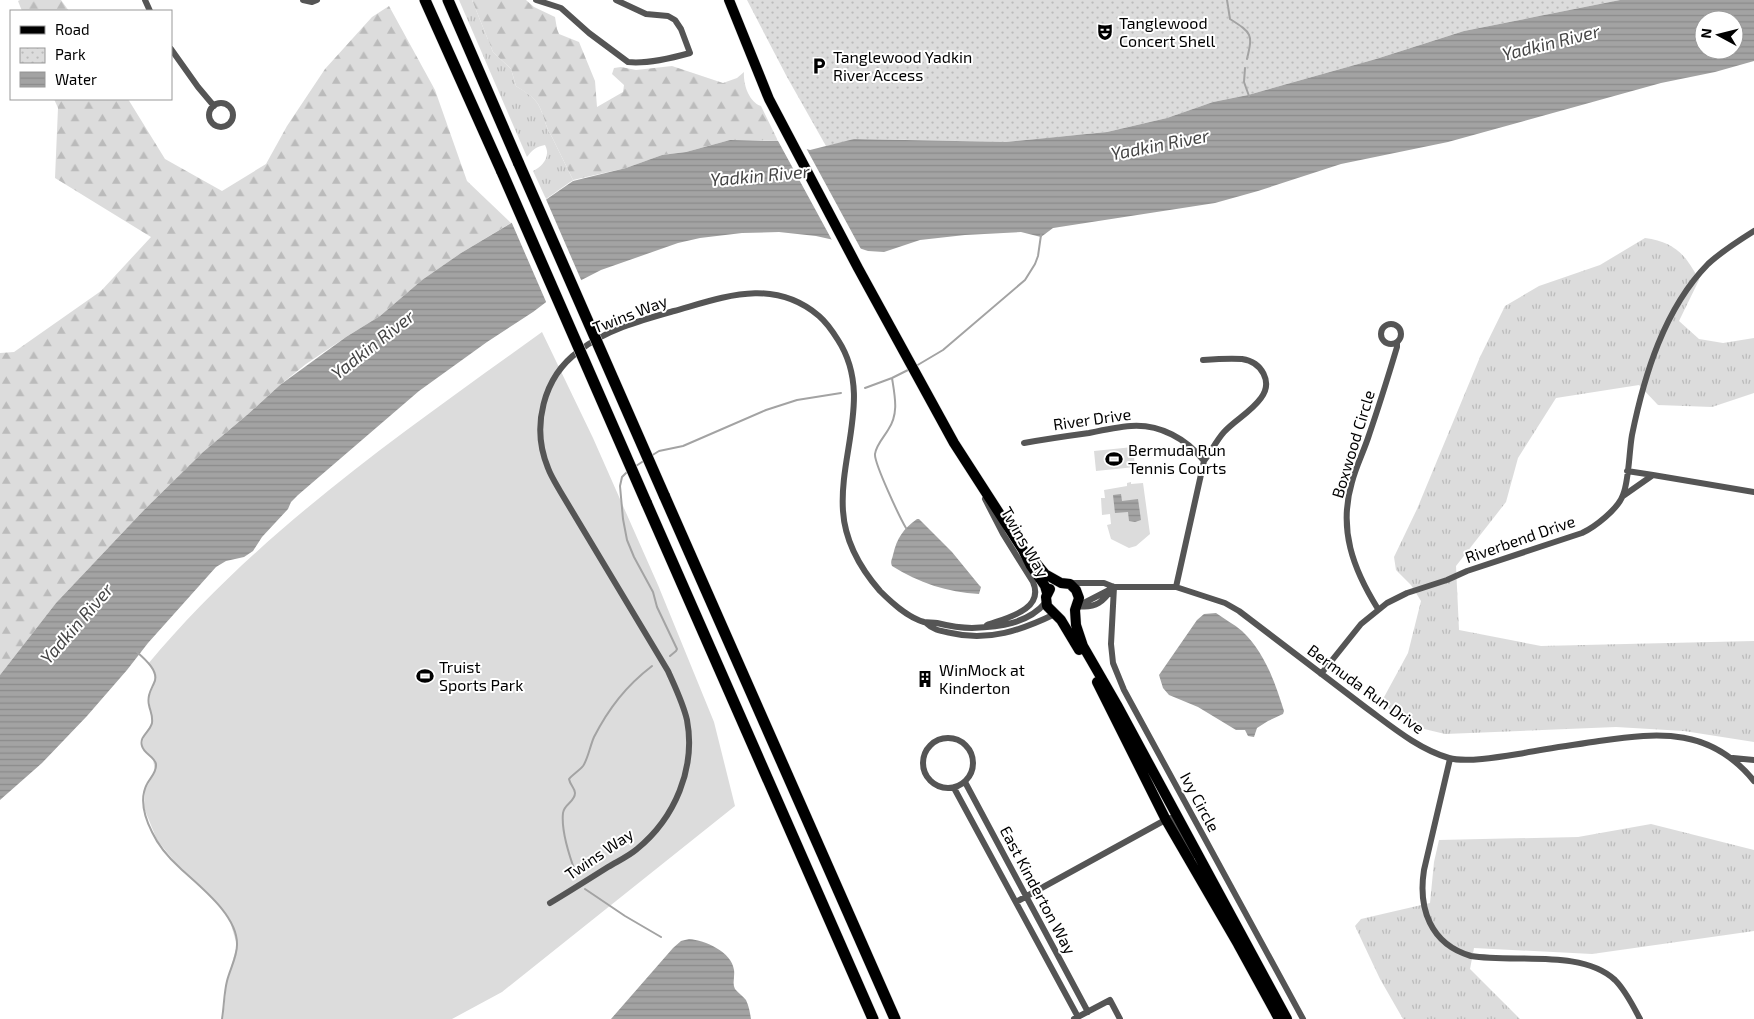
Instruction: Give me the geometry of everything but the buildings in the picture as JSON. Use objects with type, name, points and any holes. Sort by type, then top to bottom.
[{"type":"highway","points":[[425,0],[873,1019]]},
{"type":"highway","points":[[448,0],[895,1019]]},
{"type":"main road","points":[[729,0],[768,99],[858,268],[970,471],[1045,586],[1049,609],[1056,614],[1071,636],[1166,820],[1279,1019]]},
{"type":"main road","points":[[1023,550],[1045,574],[1076,590],[1079,598],[1076,608],[1076,625],[1084,646],[1287,1019]]},
{"type":"main road","points":[[1047,597],[1053,586],[1064,583]]},
{"type":"main road","points":[[1056,614],[1068,614],[1076,608]]},
{"type":"street","points":[[303,0],[312,2],[317,0]]},
{"type":"street","points":[[536,0],[561,8],[589,33],[628,62],[673,58],[690,54],[681,29],[675,20],[668,16],[646,14],[616,0]]},
{"type":"street","points":[[172,50],[214,106]]},
{"type":"street","points":[[1623,496],[1629,452],[1640,402],[1651,365],[1667,326],[1692,282],[1727,248],[1754,231]]},
{"type":"street","name":"Twins Way","points":[[550,903],[637,849],[661,824],[677,799],[686,771],[689,751],[686,720],[680,696],[668,670],[560,492],[548,467],[542,448],[540,431],[541,409],[551,384],[566,361],[580,349],[612,332],[633,324],[735,294],[756,293],[776,295],[800,303],[820,316],[834,333],[847,353],[853,374],[854,408],[844,481],[843,512],[848,541],[864,572],[888,600],[932,628],[945,632],[965,636],[983,636],[1010,632],[1056,614]]},
{"type":"street","name":"Boxwood Circle","points":[[1378,609],[1366,589],[1354,561],[1349,542],[1347,512],[1352,481],[1374,422],[1397,342]]},
{"type":"street","points":[[1176,586],[1204,461],[1224,432],[1259,401],[1267,383],[1265,374],[1247,360],[1222,358],[1203,360]]},
{"type":"street","name":"River Drive","points":[[1024,443],[1132,426],[1152,428],[1170,434],[1184,442],[1204,461]]},
{"type":"street","points":[[1627,470],[1754,492]]},
{"type":"street","name":"Twins Way","points":[[970,471],[1003,534],[1033,582],[1036,591],[1033,602],[1023,611],[981,627]]},
{"type":"street","name":"Riverbend Drive","points":[[1321,674],[1361,624],[1378,609],[1407,593],[1582,533],[1598,524],[1623,496],[1653,474]]},
{"type":"street","name":"Bermuda Run Drive","points":[[1064,583],[1104,583],[1114,587],[1176,586],[1225,603],[1239,611],[1391,726],[1418,744],[1450,759],[1507,756],[1648,735],[1684,738],[1712,746],[1733,758],[1754,781]]},
{"type":"street","name":"Bermuda Run Drive","points":[[1076,608],[1114,587]]},
{"type":"street","name":"Ivy Circle","points":[[1114,587],[1111,644],[1113,663],[1124,690],[1303,1019]]},
{"type":"street","name":"Twins Way","points":[[926,623],[934,622],[960,627],[998,627],[1016,622],[1036,611],[1047,597]]},
{"type":"street","points":[[944,738],[961,742],[968,748],[972,757],[973,766],[970,774],[965,782],[954,788],[936,786],[924,773],[922,764],[928,747],[944,738]]},
{"type":"street","name":"Bermuda Run Drive","points":[[1733,758],[1754,760]]},
{"type":"street","points":[[1450,759],[1421,887],[1426,917],[1432,928],[1446,943],[1458,951],[1471,956],[1575,962],[1602,970],[1616,981],[1627,994],[1640,1019]]},
{"type":"street","name":"East Kinderton Way","points":[[965,782],[1088,1012]]},
{"type":"street","name":"East Kinderton Way","points":[[954,788],[1076,1018]]},
{"type":"street","points":[[1016,902],[1170,818],[1202,871],[1211,878]]},
{"type":"street","points":[[1076,1018],[1110,1000],[1120,1019]]},
{"type":"green space","points":[[61,0],[68,10],[22,10],[18,1]]},
{"type":"green space","points":[[459,0],[472,0],[493,52],[511,69],[516,86],[531,96],[538,104],[573,180],[546,199],[533,171],[545,160],[547,149],[545,145],[539,147],[527,157]]},
{"type":"green space","points":[[472,0],[526,0],[534,7],[555,17],[559,34],[579,42],[595,81],[597,107],[623,92],[624,85],[612,74],[614,68],[621,67],[636,70],[672,66],[723,83],[737,78],[744,72],[750,97],[761,106],[778,141],[730,140],[686,152],[662,155],[626,168],[573,180],[538,104],[531,96],[516,86],[511,69],[493,52]]},
{"type":"green space","points":[[747,0],[1620,0],[1464,31],[1376,59],[1248,95],[1213,102],[1167,118],[1107,132],[1006,142],[862,139],[826,146]]},
{"type":"green space","points":[[389,6],[435,90],[467,181],[511,223],[461,253],[422,280],[380,316],[306,364],[203,452],[144,510],[56,603],[0,675],[0,353],[14,352],[101,291],[151,237],[55,178],[58,108],[54,100],[129,100],[165,159],[222,191],[266,164],[287,126],[325,69],[372,17]]},
{"type":"green space","points":[[1645,238],[1672,246],[1689,263],[1699,280],[1679,321],[1699,339],[1723,343],[1754,338],[1754,393],[1712,407],[1658,405],[1639,385],[1556,398],[1518,458],[1506,502],[1456,566],[1459,630],[1541,646],[1754,641],[1754,742],[1684,731],[1616,727],[1445,734],[1416,727],[1389,709],[1383,699],[1408,653],[1421,601],[1411,585],[1396,570],[1394,557],[1417,509],[1480,357],[1505,306],[1539,286],[1600,265]]},
{"type":"green space","name":"Truist Sports Park","points":[[542,332],[593,438],[658,585],[714,722],[735,806],[502,992],[452,1019],[223,1019],[227,981],[237,945],[229,918],[206,891],[179,867],[157,840],[144,808],[145,790],[155,772],[153,759],[142,747],[144,735],[152,723],[149,697],[155,682],[154,671],[148,664],[191,615],[285,527],[385,446]]},
{"type":"green space","name":"Bermuda Run Tennis Courts","points":[[1133,447],[1135,467],[1096,471],[1094,451]]},
{"type":"green space","points":[[1131,482],[1131,484],[1143,483],[1150,534],[1136,546],[1129,548],[1111,539],[1107,525],[1111,524],[1110,514],[1102,515],[1101,498],[1105,498],[1104,490],[1127,486],[1127,483]]},
{"type":"green space","points":[[1651,824],[1754,850],[1754,931],[1592,954],[1474,948],[1470,969],[1520,1019],[1403,1019],[1380,979],[1355,926],[1361,919],[1430,903],[1434,862],[1439,840],[1578,837]]},
{"type":"water","name":"Yadkin River","points":[[1620,0],[1754,0],[1754,61],[1715,72],[1661,83],[1448,142],[1341,164],[1215,203],[1053,228],[1041,237],[1021,232],[965,235],[920,240],[884,252],[868,251],[816,236],[779,232],[742,233],[700,238],[678,243],[601,270],[562,290],[419,391],[298,495],[291,502],[288,509],[262,537],[253,551],[244,557],[226,561],[216,567],[148,643],[87,716],[42,763],[0,800],[0,675],[56,603],[144,510],[203,452],[280,385],[346,337],[380,316],[422,280],[461,253],[518,219],[573,181],[626,168],[662,155],[686,152],[730,140],[778,141],[810,150],[854,139],[1006,142],[1107,132],[1167,118],[1213,102],[1248,95],[1376,59],[1464,31]]},
{"type":"water","points":[[1121,494],[1122,501],[1138,499],[1141,520],[1129,521],[1128,512],[1115,513],[1113,495]]},
{"type":"water","points":[[917,519],[952,552],[981,587],[979,594],[934,586],[892,566],[891,560],[899,539],[904,530]]},
{"type":"water","points":[[1216,613],[1242,631],[1257,649],[1273,679],[1284,711],[1283,714],[1257,728],[1254,737],[1248,736],[1245,730],[1236,730],[1198,707],[1169,695],[1163,688],[1159,675],[1197,620],[1204,614]]},
{"type":"water","points":[[689,939],[717,948],[728,958],[734,970],[734,987],[746,1000],[751,1019],[611,1019],[673,948],[681,941]]},
{"type":"pier","points":[[777,139],[805,146],[862,251],[833,242]]},
{"type":"pier","points":[[545,197],[582,282],[563,292],[547,304],[511,221]]},
{"type":"waterway","points":[[1227,0],[1230,19],[1247,31],[1249,35],[1250,44],[1247,59]]},
{"type":"waterway","points":[[1245,68],[1244,82],[1249,96]]},
{"type":"waterway","points":[[916,366],[943,350],[1025,280],[1038,256],[1041,235]]},
{"type":"waterway","points":[[865,388],[910,369]]},
{"type":"waterway","points":[[892,378],[895,405],[894,418],[878,444],[875,454],[893,503],[906,528]]},
{"type":"waterway","points":[[651,456],[659,451],[683,446],[766,410],[797,400],[841,393]]},
{"type":"waterway","points":[[636,466],[645,460]]},
{"type":"waterway","points":[[628,471],[622,477],[620,486],[627,540],[653,592],[657,607],[677,649],[670,656]]},
{"type":"waterway","points":[[137,652],[151,666],[155,674],[149,699],[152,723],[141,743],[143,749],[156,764],[143,796],[147,821],[154,837],[164,851],[216,902],[231,923],[236,934],[237,950],[228,976],[222,1019]]},
{"type":"waterway","points":[[576,874],[563,828],[565,807],[575,796],[569,779],[585,763],[594,737],[612,707],[634,681],[652,666]]},
{"type":"waterway","points":[[585,889],[661,937]]},
{"type":"place","name":"Tanglewood Concert Shell","points":[[1105,32]]},
{"type":"place","name":"Tanglewood Yadkin River Access","points":[[819,66]]},
{"type":"place","name":"Bermuda Run Tennis Courts","points":[[1114,459]]},
{"type":"place","name":"Truist Sports Park","points":[[425,676]]},
{"type":"place","name":"WinMock at Kinderton","points":[[925,679]]}]
